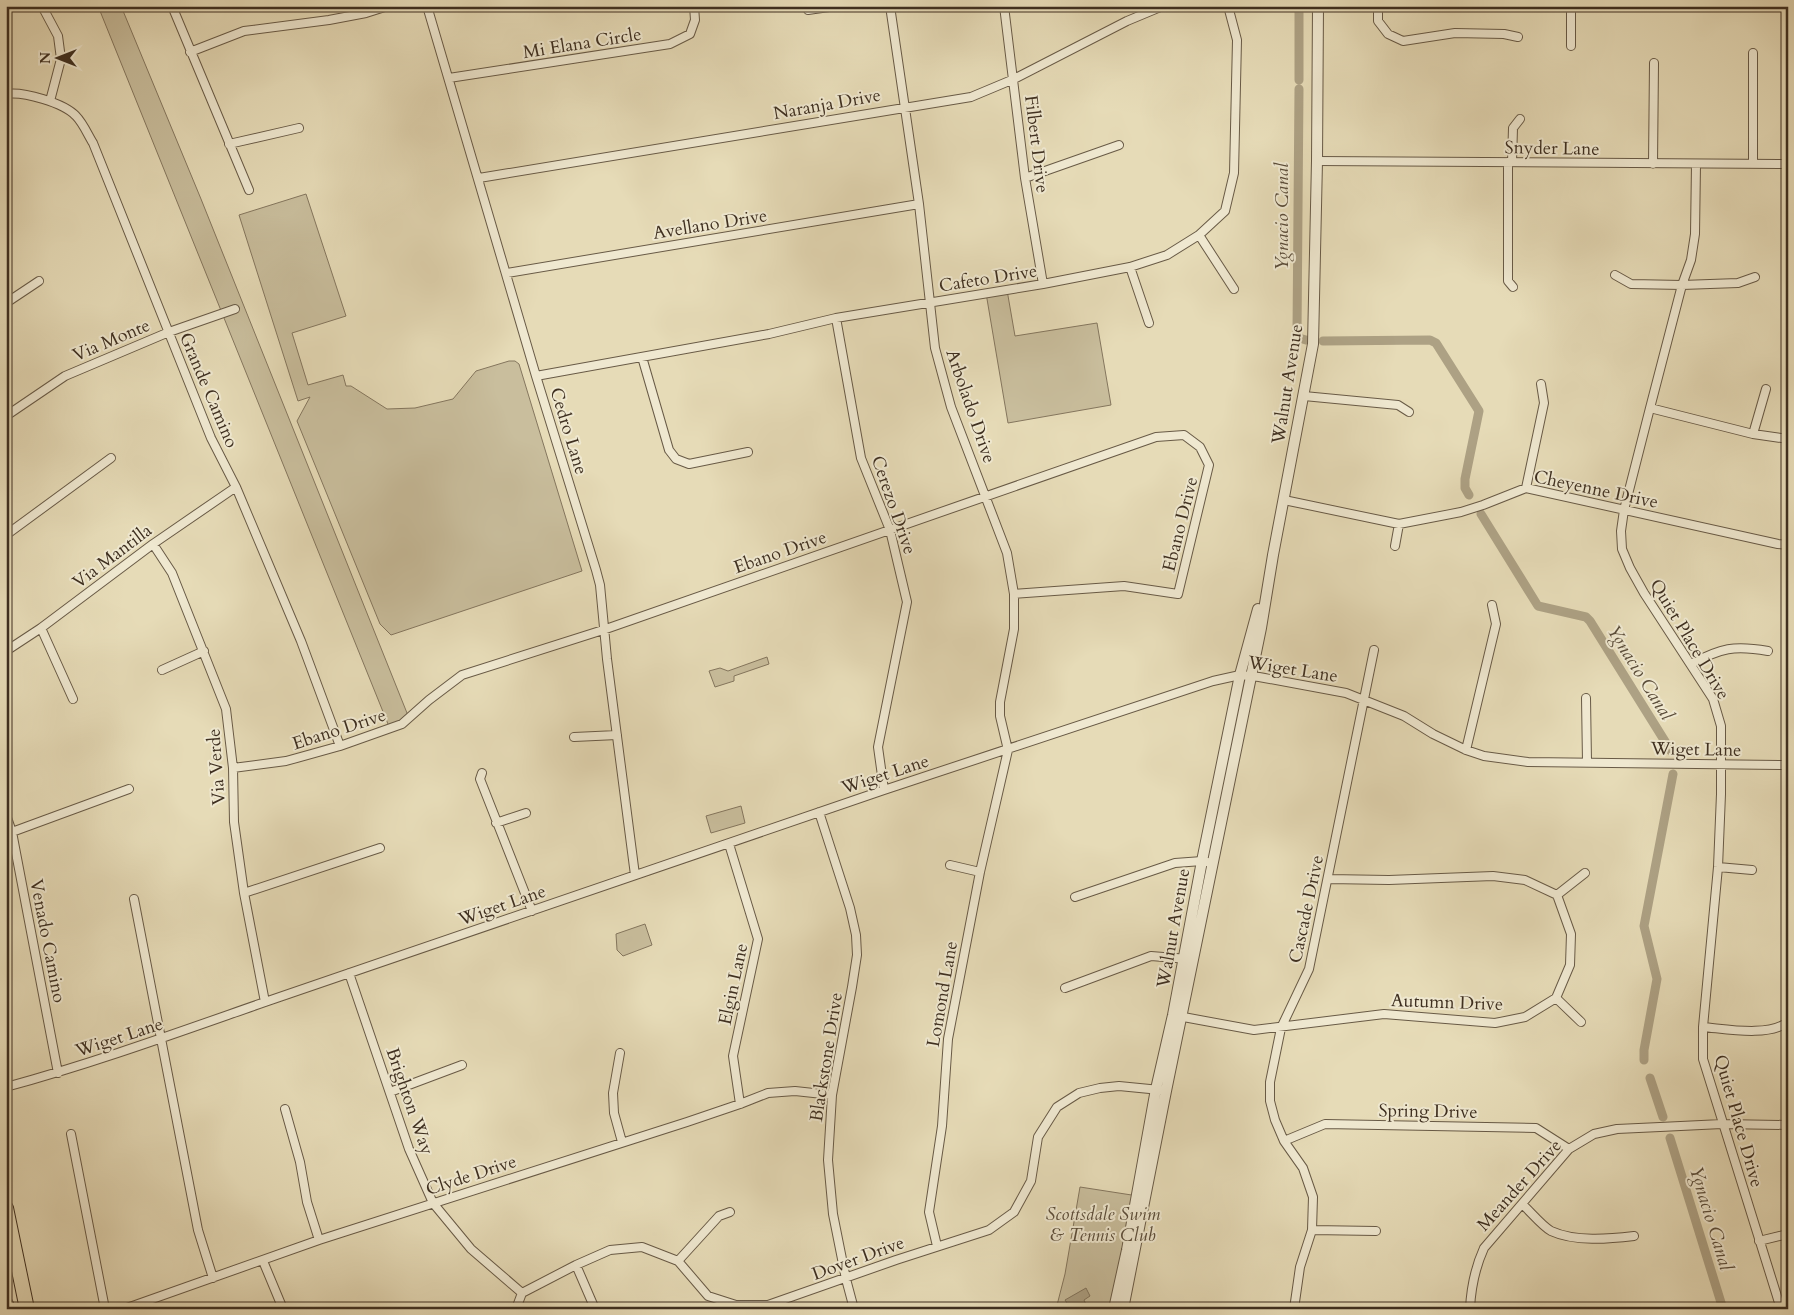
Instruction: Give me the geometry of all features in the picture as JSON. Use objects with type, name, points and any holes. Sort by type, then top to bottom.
[{"type":"highway","points":[[6,1208],[27,1309]]},
{"type":"highway","points":[[6,1304],[7,1309]]},
{"type":"street","points":[[42,6],[58,36],[62,59],[50,101]]},
{"type":"street","points":[[172,6],[249,190]]},
{"type":"street","points":[[190,52],[244,31],[329,20],[366,13],[388,6]]},
{"type":"street","name":"Cedro Lane","points":[[427,6],[600,585],[603,630],[635,875]]},
{"type":"street","name":"Mi Elana Circle","points":[[449,78],[670,44],[690,34],[695,20],[694,6]]},
{"type":"street","points":[[808,10],[836,6]]},
{"type":"street","name":"Arbolado Drive","points":[[890,6],[919,204],[935,348],[951,407],[1007,553],[1014,594],[1014,629],[1000,702],[1000,716],[1008,750]]},
{"type":"street","name":"Filbert Drive","points":[[1004,6],[1014,79],[1024,178],[1043,284]]},
{"type":"street","name":"Naranja Drive","points":[[479,178],[904,106],[971,97],[1014,79],[1127,21],[1163,6]]},
{"type":"street","name":"Cafeto Drive","points":[[536,376],[769,334],[836,318],[1043,284],[1130,267],[1167,255],[1200,235],[1225,211],[1234,174],[1236,40],[1228,6]]},
{"type":"street","name":"Walnut Avenue","points":[[1114,1309],[1119,1294],[1178,1016],[1207,862],[1273,555],[1313,344],[1318,6]]},
{"type":"street","points":[[1378,6],[1378,21],[1388,34],[1403,41],[1455,33],[1504,34],[1518,37]]},
{"type":"street","points":[[1571,6],[1571,46]]},
{"type":"street","points":[[1753,53],[1753,164]]},
{"type":"street","points":[[1653,164],[1654,63]]},
{"type":"street","name":"Grande Camino","points":[[6,94],[14,93],[50,101],[76,116],[93,143],[211,438],[236,487],[301,641],[340,746]]},
{"type":"street","points":[[1513,288],[1508,281],[1510,162],[1513,128],[1520,119]]},
{"type":"street","points":[[229,144],[299,128]]},
{"type":"street","points":[[1024,178],[1119,145]]},
{"type":"street","name":"Snyder Lane","points":[[1317,161],[1788,164]]},
{"type":"street","name":"Quiet Place Drive","points":[[1696,164],[1695,234],[1691,260],[1682,285],[1620,531],[1622,549],[1630,568],[1644,593],[1713,699],[1721,726],[1718,867],[1703,1027],[1703,1059],[1781,1309]]},
{"type":"street","name":"Avellano Drive","points":[[507,273],[919,204]]},
{"type":"street","points":[[1200,235],[1234,289]]},
{"type":"street","points":[[1130,267],[1149,323]]},
{"type":"street","points":[[1615,275],[1631,284],[1682,285],[1738,283],[1755,277]]},
{"type":"street","points":[[6,303],[39,281]]},
{"type":"street","name":"Via Monte","points":[[6,416],[65,376],[169,332],[236,309]]},
{"type":"street","name":"Cerezo Drive","points":[[836,318],[861,458],[890,530],[907,602],[878,747],[884,790]]},
{"type":"street","points":[[642,357],[669,450],[676,459],[689,464],[748,452]]},
{"type":"street","points":[[1526,488],[1544,403],[1541,384]]},
{"type":"street","points":[[1753,434],[1766,389]]},
{"type":"street","points":[[1304,396],[1398,405],[1409,412]]},
{"type":"street","points":[[1650,408],[1753,434],[1788,439]]},
{"type":"street","name":"Ebano Drive","points":[[233,768],[286,761],[340,746],[402,724],[429,700],[462,675],[603,630],[1156,437],[1184,435],[1200,447],[1209,465],[1178,594],[1124,586],[1014,594]]},
{"type":"street","points":[[6,535],[111,458]]},
{"type":"street","name":"Via Mantilla","points":[[6,651],[41,628],[153,544],[236,487]]},
{"type":"street","name":"Cheyenne Drive","points":[[1284,500],[1399,524],[1483,506],[1526,488],[1788,545]]},
{"type":"street","points":[[1396,546],[1399,524]]},
{"type":"street","name":"Via Verde","points":[[153,544],[172,573],[226,709],[233,768],[234,822],[244,893],[265,1002]]},
{"type":"street","points":[[1466,750],[1496,624],[1492,605]]},
{"type":"street","points":[[41,628],[73,699]]},
{"type":"street","points":[[1691,664],[1714,652],[1733,648],[1747,647],[1768,651]]},
{"type":"street","name":"Cascade Drive","points":[[1294,1309],[1300,1266],[1312,1230],[1313,1197],[1303,1168],[1284,1141],[1275,1120],[1270,1101],[1270,1082],[1281,1028],[1309,969],[1374,650]]},
{"type":"street","points":[[162,670],[204,651]]},
{"type":"street","name":"Wiget Lane","points":[[6,1087],[58,1073],[162,1039],[819,812],[1213,681],[1246,676],[1346,692],[1404,716],[1433,734],[1466,750],[1504,760],[1528,762],[1788,765]]},
{"type":"street","points":[[1586,698],[1587,762]]},
{"type":"street","points":[[574,738],[617,735]]},
{"type":"street","name":"Lomond Lane","points":[[938,1246],[928,1212],[942,1126],[948,1039],[980,872],[1008,750]]},
{"type":"street","points":[[482,774],[480,779],[496,823],[532,911]]},
{"type":"street","points":[[12,832],[129,789]]},
{"type":"street","name":"Blackstone Drive","points":[[819,812],[850,908],[856,935],[857,955],[832,1095],[828,1160],[833,1214],[854,1309]]},
{"type":"street","points":[[496,823],[526,813]]},
{"type":"street","name":"Venado Camino","points":[[6,815],[12,832],[58,1073]]},
{"type":"street","name":"Elgin Lane","points":[[728,844],[758,939],[733,1056],[740,1104]]},
{"type":"street","points":[[244,893],[380,848]]},
{"type":"street","points":[[1075,897],[1174,863],[1207,862]]},
{"type":"street","points":[[950,865],[980,872]]},
{"type":"street","points":[[1718,867],[1752,870]]},
{"type":"street","points":[[1557,895],[1586,872]]},
{"type":"street","points":[[1328,879],[1389,880],[1493,876],[1526,880],[1557,895],[1571,934],[1570,965],[1556,998],[1581,1022]]},
{"type":"street","points":[[134,899],[198,1230],[213,1278]]},
{"type":"street","points":[[1065,988],[1151,956],[1188,959]]},
{"type":"street","name":"Brighton Way","points":[[349,973],[409,1149],[433,1203],[471,1249],[522,1293]]},
{"type":"street","name":"Autumn Drive","points":[[1178,1016],[1254,1030],[1384,1014],[1495,1023],[1525,1017],[1556,998]]},
{"type":"street","points":[[1703,1027],[1754,1031],[1782,1026],[1788,1022]]},
{"type":"street","points":[[620,1053],[613,1093],[614,1113],[622,1142]]},
{"type":"street","points":[[390,1092],[462,1065]]},
{"type":"street","name":"Dover Drive","points":[[522,1293],[610,1250],[642,1247],[678,1261],[708,1296],[736,1307],[768,1305],[989,1230],[1014,1212],[1031,1181],[1038,1137],[1057,1107],[1079,1093],[1100,1088],[1119,1086],[1161,1090]]},
{"type":"street","name":"Walnut Avenue","points":[[1123,1309],[1161,1090]]},
{"type":"street","name":"Clyde Drive","points":[[124,1309],[319,1240],[740,1104],[768,1093],[795,1091],[832,1095]]},
{"type":"street","points":[[285,1109],[300,1162],[306,1202],[319,1240]]},
{"type":"street","name":"Spring Drive","points":[[1284,1141],[1325,1124],[1536,1128],[1569,1149]]},
{"type":"street","name":"Meander Drive","points":[[1470,1309],[1470,1294],[1476,1265],[1484,1248],[1569,1149],[1594,1134],[1617,1129],[1722,1124],[1788,1125]]},
{"type":"street","points":[[71,1134],[105,1309]]},
{"type":"street","points":[[1522,1204],[1550,1230],[1580,1238],[1634,1236]]},
{"type":"street","points":[[678,1261],[719,1216],[730,1212]]},
{"type":"street","points":[[1312,1230],[1376,1231]]},
{"type":"street","points":[[1759,1242],[1788,1234]]},
{"type":"street","points":[[263,1261],[283,1309]]},
{"type":"street","points":[[576,1265],[595,1309]]},
{"type":"street","points":[[516,1309],[522,1293]]},
{"type":"green space","points":[[98,6],[121,6],[201,199],[409,718],[390,729]]},
{"type":"green space","points":[[306,194],[346,316],[292,333],[308,385],[343,375],[346,386],[351,386],[387,409],[415,408],[453,399],[476,371],[515,361],[519,364],[582,571],[391,635],[380,624],[297,421],[310,397],[298,401],[239,215]]},
{"type":"green space","points":[[1007,290],[1015,336],[1097,323],[1111,405],[1008,423],[986,293]]},
{"type":"green space","points":[[767,657],[769,664],[734,676],[734,681],[715,687],[709,671],[720,668],[728,671]]},
{"type":"green space","points":[[741,806],[745,823],[711,833],[706,816]]},
{"type":"green space","points":[[645,924],[652,945],[623,956],[617,950],[616,934]]},
{"type":"green space","name":"Scottsdale Swim & Tennis Club","points":[[1080,1187],[1138,1196],[1114,1309],[1056,1309],[1065,1274]]},
{"type":"shaded area","points":[[1086,1288],[1090,1296],[1084,1300],[1088,1309],[1071,1309],[1065,1300]]},
{"type":"waterway","name":"Ygnacio Canal","points":[[1299,6],[1299,80]]},
{"type":"waterway","name":"Ygnacio Canal","points":[[1299,89],[1297,333],[1299,338],[1306,340]]},
{"type":"waterway","name":"Ygnacio Canal","points":[[1323,341],[1430,340],[1436,343],[1479,411],[1465,479],[1465,488],[1469,495]]},
{"type":"waterway","name":"Ygnacio Canal","points":[[1481,514],[1538,606],[1586,617],[1590,621],[1671,751]]},
{"type":"waterway","name":"Ygnacio Canal","points":[[1644,1060],[1644,1050],[1657,979],[1644,926],[1673,774]]},
{"type":"waterway","name":"Ygnacio Canal","points":[[1650,1078],[1663,1117]]},
{"type":"waterway","name":"Ygnacio Canal","points":[[1670,1138],[1723,1309]]}]
